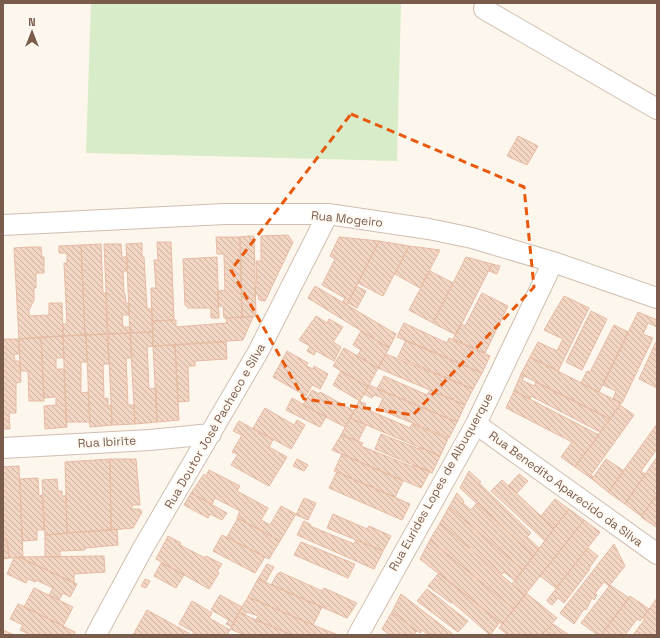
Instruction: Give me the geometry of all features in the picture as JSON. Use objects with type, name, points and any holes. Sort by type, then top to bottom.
[{"type":"street","points":[[484,9],[657,109]]},
{"type":"street","name":"Rua Mogeiro","points":[[3,225],[225,214],[328,214],[434,230],[472,238],[553,262],[657,298]]},
{"type":"street","name":"Rua Doutor José Pacheco e Silva","points":[[96,635],[144,548],[258,352],[328,214]]},
{"type":"street","name":"Rua Eurides Lopes de Albuquerque","points":[[358,635],[476,424],[553,262]]},
{"type":"street","name":"Rua Benedito Aparecido da Silva","points":[[476,424],[657,554]]},
{"type":"street","name":"Rua Ibirite","points":[[3,448],[150,440],[211,434]]},
{"type":"highlighted area","points":[[351,114],[524,187],[534,287],[413,415],[304,399],[231,270]]},
{"type":"green space","points":[[91,3],[401,3],[397,161],[86,153]]},
{"type":"building","points":[[518,136],[538,146],[527,165],[507,156]]},
{"type":"building","points":[[288,235],[293,242],[265,301],[259,300],[258,294],[255,294],[255,287],[257,287],[256,261],[261,261],[261,236]]},
{"type":"building","points":[[254,236],[256,316],[242,317],[240,237]]},
{"type":"building","points":[[216,237],[240,237],[242,317],[224,318],[223,306],[218,306],[218,291],[225,290],[224,254],[217,254]]},
{"type":"building","points":[[339,237],[379,241],[347,305],[343,302],[345,298],[322,285],[335,259],[330,256]]},
{"type":"building","points":[[379,241],[409,246],[383,296],[358,283]]},
{"type":"building","points":[[157,242],[171,242],[174,320],[152,321],[151,288],[156,288],[154,260],[158,260]]},
{"type":"building","points":[[142,243],[147,309],[152,309],[153,332],[130,333],[126,244]]},
{"type":"building","points":[[101,244],[103,293],[106,293],[107,334],[85,335],[81,245]]},
{"type":"building","points":[[104,244],[121,244],[122,257],[127,257],[127,271],[123,271],[124,294],[126,303],[129,303],[129,315],[122,315],[123,327],[130,327],[130,333],[108,334]]},
{"type":"building","points":[[81,245],[85,335],[63,336],[63,324],[67,324],[64,263],[67,263],[67,253],[59,253],[59,246]]},
{"type":"building","points":[[409,246],[440,250],[420,288],[395,274]]},
{"type":"building","points":[[41,247],[42,257],[44,257],[44,273],[36,273],[36,288],[34,288],[34,300],[29,310],[29,316],[49,315],[49,303],[62,303],[63,336],[19,339],[14,248]]},
{"type":"building","points":[[217,257],[219,318],[211,318],[211,308],[188,308],[185,305],[183,259]]},
{"type":"building","points":[[466,257],[492,264],[456,335],[433,323]]},
{"type":"building","points":[[492,264],[500,266],[497,274],[489,271]]},
{"type":"building","points":[[430,271],[453,283],[433,323],[409,310]]},
{"type":"building","points":[[315,286],[396,334],[389,348],[308,298]]},
{"type":"building","points":[[356,286],[366,291],[357,308],[348,303]]},
{"type":"building","points":[[482,293],[508,306],[485,353],[453,339],[461,324],[465,326]]},
{"type":"building","points":[[564,296],[589,308],[558,371],[530,357],[538,342],[557,351],[563,339],[544,330]]},
{"type":"building","points":[[591,311],[607,319],[582,370],[566,362]]},
{"type":"building","points":[[638,312],[657,320],[657,327],[648,323],[643,334],[653,338],[622,403],[613,399],[616,391],[603,385]]},
{"type":"building","points":[[316,316],[327,323],[329,319],[343,327],[333,342],[341,347],[334,361],[316,351],[314,355],[307,351],[310,346],[299,340]]},
{"type":"building","points":[[253,317],[243,340],[153,346],[152,321],[176,320],[176,327],[227,323],[226,318]]},
{"type":"building","points":[[404,323],[447,343],[449,338],[490,356],[482,373],[397,337]]},
{"type":"building","points":[[614,325],[628,332],[599,392],[581,383],[587,371],[590,372]]},
{"type":"building","points":[[361,331],[389,348],[378,368],[357,356],[361,350],[353,345]]},
{"type":"building","points":[[153,332],[153,346],[147,347],[149,389],[156,388],[157,422],[135,424],[130,333]]},
{"type":"building","points":[[130,333],[132,358],[126,358],[128,405],[134,405],[135,424],[112,425],[108,334]]},
{"type":"building","points":[[107,334],[109,364],[103,364],[104,399],[108,398],[108,406],[111,405],[112,425],[90,427],[86,335]]},
{"type":"building","points":[[86,335],[87,362],[81,362],[81,393],[88,392],[90,422],[66,422],[63,336]]},
{"type":"building","points":[[63,336],[64,358],[56,358],[56,369],[64,369],[67,427],[45,429],[44,406],[56,405],[56,397],[44,398],[41,337]]},
{"type":"building","points":[[41,337],[44,401],[29,401],[28,371],[20,371],[19,339]]},
{"type":"building","points":[[3,339],[19,339],[19,354],[14,354],[15,361],[20,361],[21,382],[16,383],[16,413],[9,413],[10,429],[3,429]]},
{"type":"building","points":[[406,340],[482,373],[473,389],[398,357]]},
{"type":"building","points":[[226,342],[227,359],[195,361],[195,366],[188,366],[189,401],[178,402],[175,345]]},
{"type":"building","points":[[657,342],[657,388],[639,379]]},
{"type":"building","points":[[175,345],[179,420],[157,422],[153,346]]},
{"type":"building","points":[[344,348],[378,368],[368,387],[333,366]]},
{"type":"building","points":[[287,351],[308,363],[306,366],[313,369],[314,366],[328,374],[320,389],[312,385],[306,396],[273,377]]},
{"type":"building","points":[[386,354],[473,389],[465,405],[378,368]]},
{"type":"building","points":[[530,357],[621,403],[610,419],[524,376],[521,374]]},
{"type":"building","points":[[341,371],[368,387],[360,401],[333,385]]},
{"type":"building","points":[[521,374],[524,376],[522,380],[534,386],[536,382],[610,419],[600,432],[531,396],[530,399],[514,391]]},
{"type":"building","points":[[384,376],[427,395],[430,390],[465,405],[457,422],[377,389]]},
{"type":"building","points":[[369,385],[457,422],[449,438],[378,409],[383,398],[374,395],[372,398],[364,394]]},
{"type":"building","points":[[312,390],[319,394],[320,392],[354,411],[345,427],[303,405]]},
{"type":"building","points":[[514,391],[599,435],[575,467],[561,457],[572,442],[506,408]]},
{"type":"building","points":[[292,398],[326,417],[320,427],[286,410]]},
{"type":"building","points":[[359,401],[366,404],[364,408],[410,428],[412,424],[448,439],[440,456],[350,418]]},
{"type":"building","points":[[620,405],[634,415],[591,475],[593,477],[592,479],[575,467]]},
{"type":"building","points":[[265,408],[294,425],[297,420],[305,425],[291,449],[253,428]]},
{"type":"building","points":[[350,418],[366,425],[358,441],[341,435]]},
{"type":"building","points":[[239,421],[273,440],[269,447],[287,457],[269,486],[231,465],[238,454],[232,452],[242,435],[233,431]]},
{"type":"building","points":[[657,424],[657,449],[641,471],[645,474],[625,504],[608,492]]},
{"type":"building","points":[[381,434],[419,449],[420,447],[440,456],[432,473],[375,449]]},
{"type":"building","points":[[341,435],[363,443],[361,446],[413,467],[414,465],[430,471],[421,488],[332,450]]},
{"type":"building","points":[[342,454],[403,481],[395,497],[334,471]]},
{"type":"building","points":[[657,457],[657,487],[654,491],[657,495],[641,516],[625,504]]},
{"type":"building","points":[[110,459],[111,530],[67,533],[65,462]]},
{"type":"building","points":[[110,459],[136,459],[140,505],[132,505],[132,509],[140,509],[142,512],[133,528],[111,530]]},
{"type":"building","points":[[297,459],[308,465],[304,471],[293,466]]},
{"type":"building","points":[[606,459],[624,471],[608,492],[592,479]]},
{"type":"building","points":[[19,466],[23,557],[9,558],[7,540],[3,539],[3,467]]},
{"type":"building","points":[[209,470],[240,486],[237,491],[268,508],[261,520],[270,525],[281,506],[296,514],[280,541],[237,518],[240,511],[215,498],[212,504],[191,493],[204,474],[206,476]]},
{"type":"building","points":[[469,471],[481,482],[479,483],[531,533],[527,537],[539,548],[534,556],[460,488]]},
{"type":"building","points":[[337,472],[410,504],[402,520],[329,488]]},
{"type":"building","points":[[519,474],[528,481],[517,493],[508,486]]},
{"type":"building","points":[[38,478],[39,496],[42,495],[44,530],[37,530],[37,540],[22,541],[20,479]]},
{"type":"building","points":[[57,479],[58,491],[62,491],[62,496],[66,496],[67,533],[45,535],[42,480]]},
{"type":"building","points":[[502,480],[554,528],[545,541],[491,491]]},
{"type":"building","points":[[191,493],[227,513],[222,520],[210,514],[208,518],[184,505]]},
{"type":"building","points":[[457,493],[464,501],[463,503],[471,510],[477,503],[534,556],[523,570],[449,507]]},
{"type":"building","points":[[657,495],[657,525],[656,527],[641,517]]},
{"type":"building","points":[[304,498],[316,503],[308,520],[296,515]]},
{"type":"building","points":[[555,499],[569,509],[554,528],[541,516]]},
{"type":"building","points":[[449,507],[523,570],[515,581],[504,572],[502,574],[440,523]]},
{"type":"building","points":[[569,509],[584,520],[525,595],[512,584]]},
{"type":"building","points":[[333,514],[367,529],[369,526],[391,536],[383,551],[327,528]]},
{"type":"building","points":[[238,518],[280,541],[269,559],[227,537]]},
{"type":"building","points":[[584,520],[600,532],[556,588],[540,576]]},
{"type":"building","points":[[304,521],[311,525],[310,526],[354,544],[356,540],[383,551],[374,569],[297,535]]},
{"type":"building","points":[[440,523],[525,595],[514,609],[430,540]]},
{"type":"building","points":[[117,529],[118,545],[85,548],[85,550],[60,551],[60,557],[45,557],[45,535]]},
{"type":"building","points":[[222,535],[265,557],[255,573],[213,551]]},
{"type":"building","points":[[168,536],[181,543],[180,545],[205,558],[206,556],[222,564],[217,572],[219,573],[209,589],[156,559]]},
{"type":"building","points":[[3,539],[7,540],[9,558],[3,559]]},
{"type":"building","points":[[430,540],[514,609],[502,624],[420,559]]},
{"type":"building","points":[[301,542],[355,564],[348,578],[294,555]]},
{"type":"building","points":[[614,544],[625,566],[609,586],[604,582],[595,593],[597,595],[594,600],[592,598],[586,610],[584,609],[574,624],[560,613]]},
{"type":"building","points":[[588,548],[598,556],[589,568],[590,569],[564,603],[558,598],[552,605],[547,601],[548,599]]},
{"type":"building","points":[[104,556],[105,572],[74,574],[74,583],[19,557]]},
{"type":"building","points":[[19,557],[77,584],[70,597],[63,593],[59,600],[49,595],[53,588],[36,580],[35,582],[28,579],[26,583],[7,574],[14,558]]},
{"type":"building","points":[[161,563],[184,575],[176,588],[154,576]]},
{"type":"building","points":[[267,564],[274,567],[265,583],[258,579]]},
{"type":"building","points":[[280,572],[322,591],[324,588],[357,603],[347,618],[271,585]]},
{"type":"building","points":[[439,573],[500,622],[490,635],[452,602],[451,603],[428,586]]},
{"type":"building","points":[[145,579],[150,581],[146,588],[141,586]]},
{"type":"building","points":[[258,579],[322,607],[313,625],[248,597]]},
{"type":"building","points":[[610,585],[629,598],[601,635],[598,635],[581,623]]},
{"type":"building","points":[[34,588],[73,607],[63,626],[24,607]]},
{"type":"building","points":[[427,589],[468,621],[458,632],[417,601]]},
{"type":"building","points":[[526,593],[557,618],[541,635],[508,635],[499,628]]},
{"type":"building","points":[[401,594],[454,635],[428,635],[422,630],[420,633],[392,612]]},
{"type":"building","points":[[220,595],[242,607],[232,627],[226,624],[229,620],[211,610]]},
{"type":"building","points":[[630,596],[649,609],[640,621],[637,619],[625,635],[601,635]]},
{"type":"building","points":[[248,597],[338,635],[292,635],[256,620],[258,616],[247,612],[245,615],[239,612]]},
{"type":"building","points":[[657,598],[657,635],[633,635],[645,619],[643,618]]},
{"type":"building","points":[[192,601],[212,613],[209,618],[230,630],[227,635],[199,635],[179,624]]},
{"type":"building","points":[[18,604],[75,632],[74,635],[31,635],[20,630],[23,625],[10,619]]},
{"type":"building","points":[[147,610],[192,635],[133,635]]},
{"type":"building","points":[[239,612],[292,635],[245,635],[230,629]]},
{"type":"building","points":[[392,612],[417,631],[413,635],[390,635],[382,629]]},
{"type":"building","points":[[553,624],[569,635],[541,635]]},
{"type":"building","points":[[3,630],[14,635],[3,635]]},
{"type":"building","points":[[194,632],[199,635],[192,635]]}]
